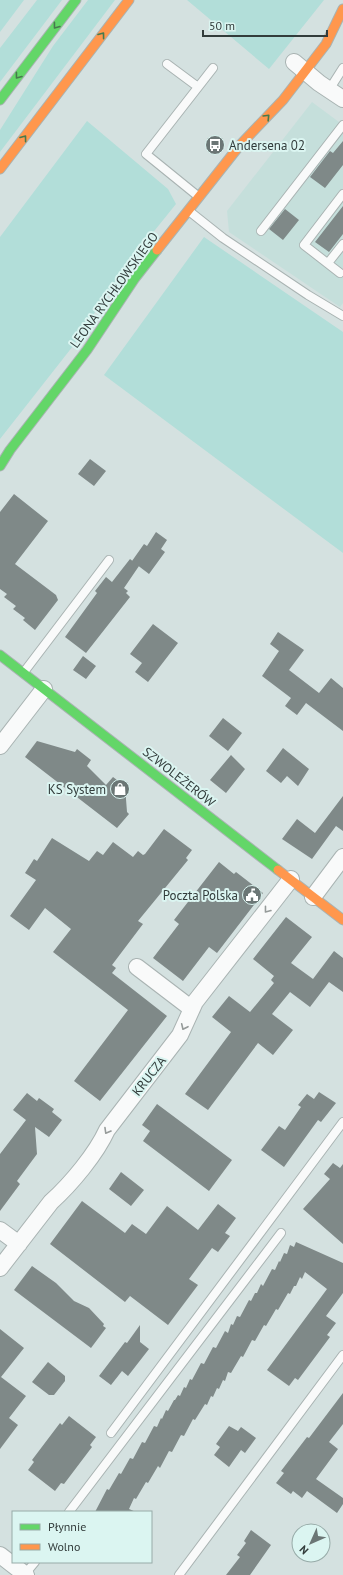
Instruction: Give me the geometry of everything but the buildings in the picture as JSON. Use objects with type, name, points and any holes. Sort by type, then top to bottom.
[{"type":"street","points":[[0,100],[76,0]]},
{"type":"street","points":[[0,169],[129,0]]},
{"type":"street","points":[[324,25],[343,6]]},
{"type":"street","name":"LEONA RYCHŁOWSKIEGO","points":[[0,466],[10,450],[87,350],[135,278],[240,145],[283,100],[297,65],[326,44],[343,9]]},
{"type":"street","points":[[297,65],[343,99]]},
{"type":"street","name":"LEONA RYCHŁOWSKIEGO","points":[[240,145],[256,114]]},
{"type":"street","name":"LEONA RYCHŁOWSKIEGO","points":[[0,459],[10,450]]},
{"type":"street","name":"SZWOLEŻERÓW","points":[[0,655],[343,920]]},
{"type":"street","points":[[0,746],[44,689]]},
{"type":"street","points":[[313,896],[343,857]]},
{"type":"street","name":"KRUCZA","points":[[0,1268],[101,1142],[107,1130],[180,1035],[195,1002],[291,879]]},
{"type":"street","points":[[137,967],[192,1009]]},
{"type":"street","points":[[0,1230],[19,1244]]},
{"type":"street","points":[[16,1563],[29,1570]]},
{"type":"lane","points":[[167,64],[198,87]]},
{"type":"lane","points":[[199,197],[146,154],[213,68]]},
{"type":"lane","points":[[329,90],[343,68]]},
{"type":"lane","points":[[261,231],[343,125]]},
{"type":"lane","points":[[340,274],[304,245],[343,194]]},
{"type":"lane","points":[[189,211],[223,238],[308,295],[343,316]]},
{"type":"lane","points":[[328,263],[343,244]]},
{"type":"lane","points":[[23,673],[109,560]]},
{"type":"lane","points":[[111,1433],[343,1122]]},
{"type":"lane","points":[[70,1511],[281,1233]]},
{"type":"lane","points":[[179,1575],[343,1355]]},
{"type":"shaded area","points":[[0,0],[24,0],[0,32]]},
{"type":"shaded area","points":[[37,0],[62,0],[0,82],[0,48]]},
{"type":"shaded area","points":[[88,0],[115,0],[0,152],[0,130],[53,46]]},
{"type":"shaded area","points":[[187,0],[324,0],[269,69]]},
{"type":"shaded area","points":[[312,102],[343,125],[343,303],[340,307],[229,232],[227,211]]},
{"type":"shaded area","points":[[87,121],[168,189],[176,204],[122,271],[73,346],[0,439],[0,237]]},
{"type":"shaded area","points":[[204,237],[343,332],[343,553],[104,375]]},
{"type":"traffic: fast","points":[[0,100],[76,0]]},
{"type":"traffic: fast","points":[[0,466],[10,450],[87,350],[135,278],[157,250]]},
{"type":"traffic: fast","points":[[0,655],[278,870]]},
{"type":"traffic: slow","points":[[0,169],[129,0]]},
{"type":"traffic: slow","points":[[157,250],[240,145],[283,100],[326,44],[343,9]]},
{"type":"traffic: slow","points":[[278,870],[343,920]]},
{"type":"place","name":"Andersena 02","points":[[215,145]]},
{"type":"place","name":"KS System","points":[[120,789]]},
{"type":"place","name":"Poczta Polska","points":[[252,895]]}]
